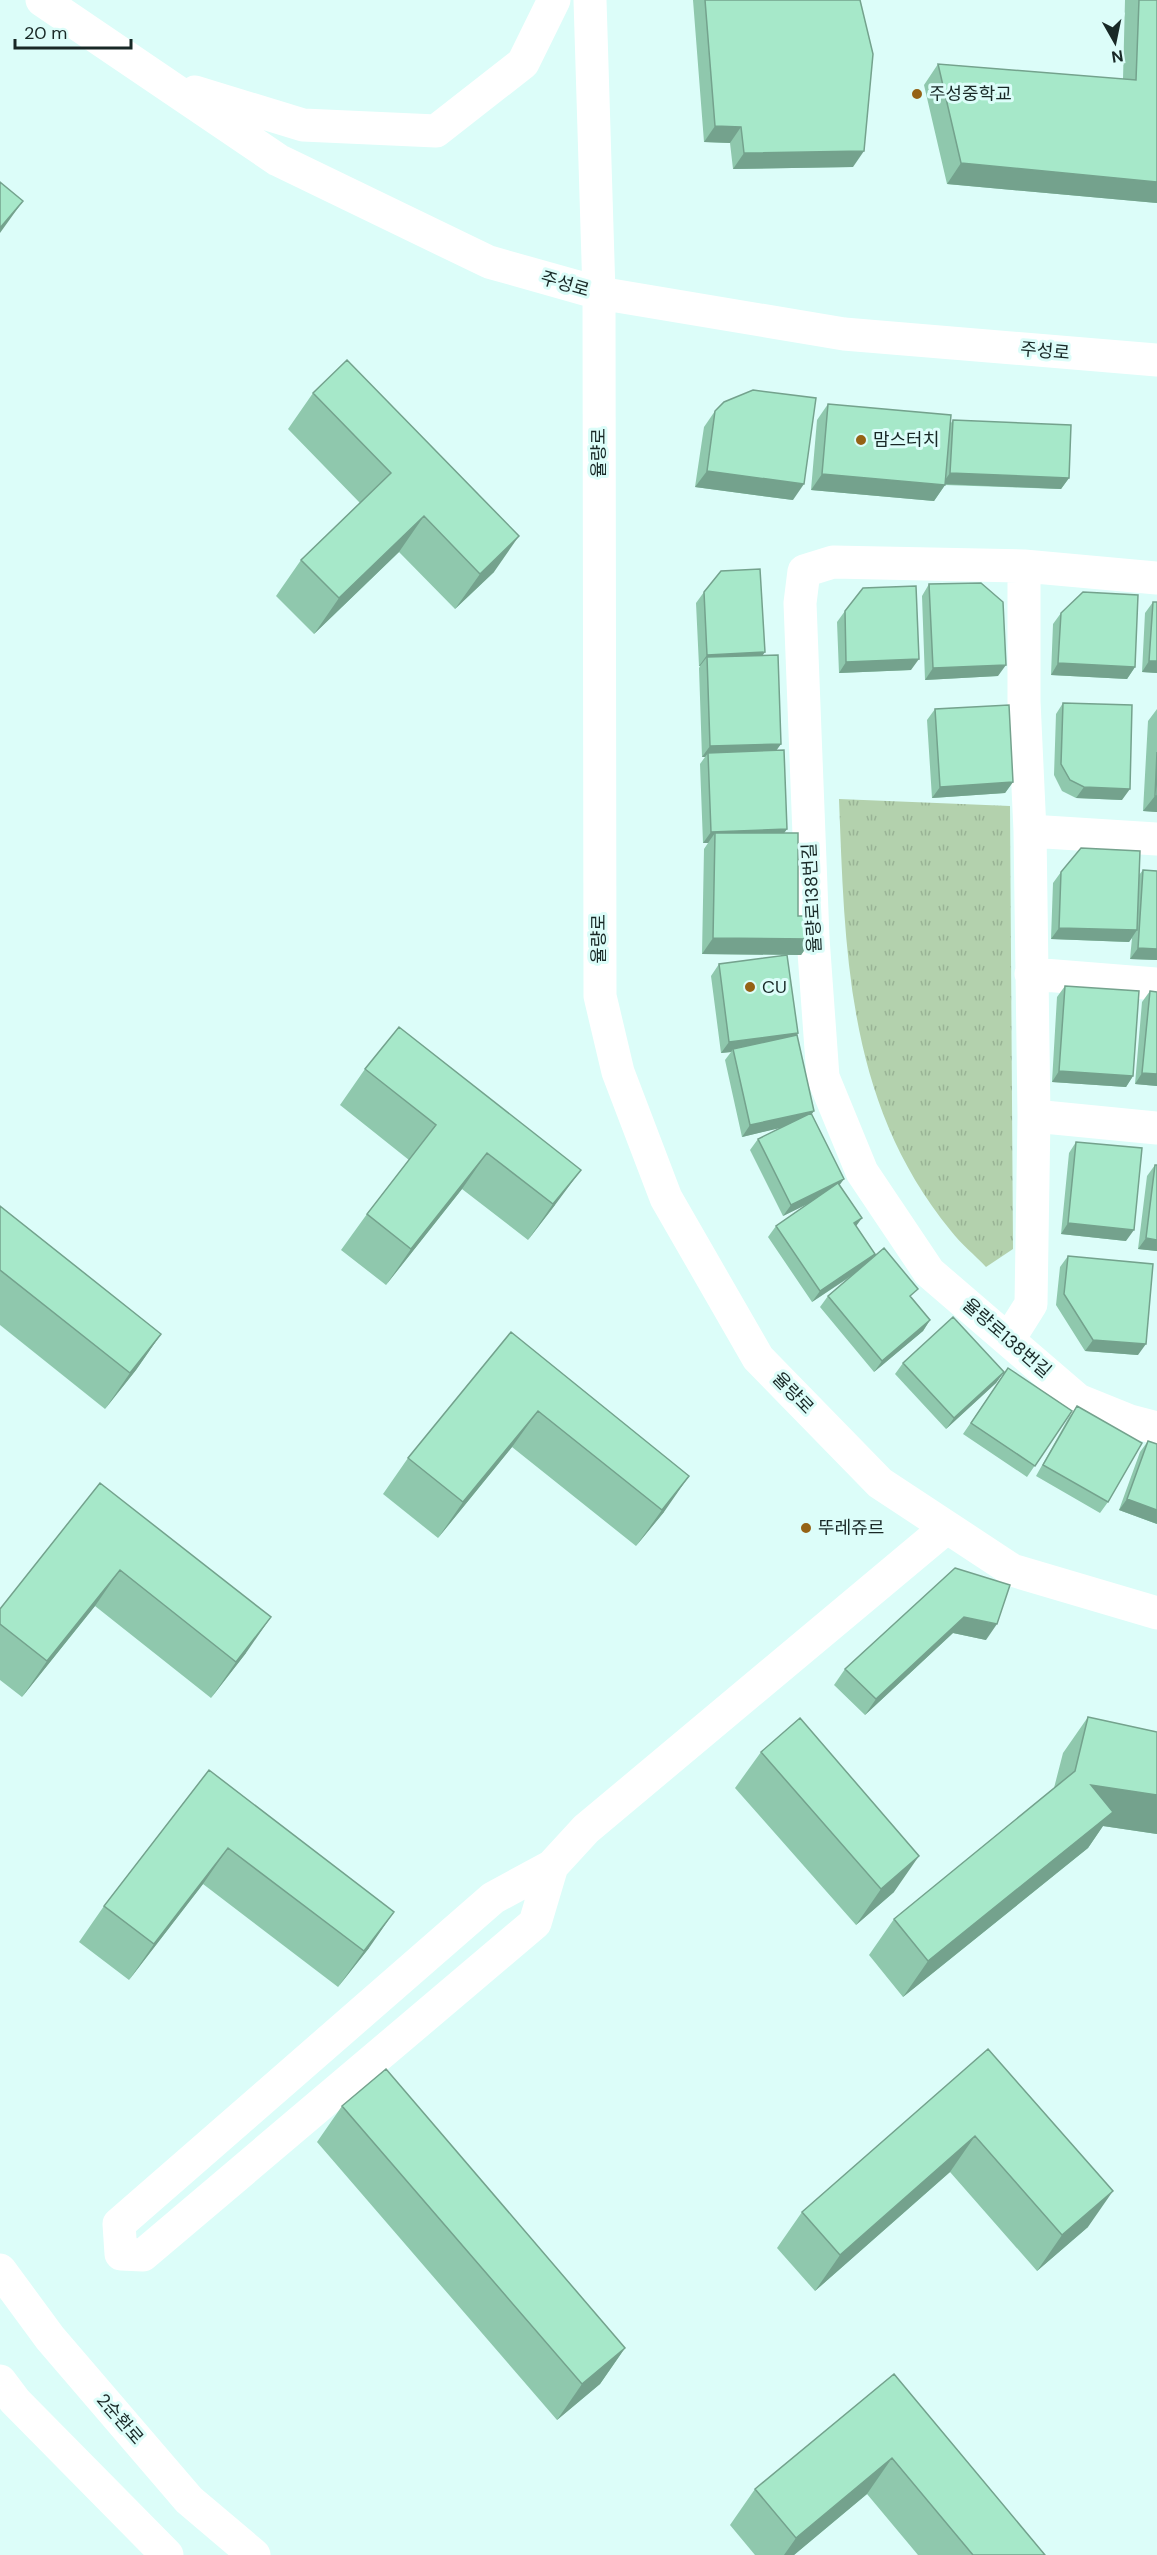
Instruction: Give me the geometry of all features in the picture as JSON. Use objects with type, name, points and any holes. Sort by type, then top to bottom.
[{"type":"street","name":"주성로","points":[[42,0],[278,160],[489,262],[598,293],[844,334],[1157,360]]},
{"type":"street","points":[[161,81],[303,126],[436,131],[523,63],[554,0]]},
{"type":"street","name":"율량로","points":[[590,0],[598,293],[600,996],[618,1072],[666,1198],[758,1358],[880,1483],[1012,1570],[1157,1613]]},
{"type":"street","name":"율량로138번길","points":[[1157,578],[1024,566],[833,562],[804,572],[800,603],[813,938],[823,1077],[862,1172],[929,1272],[1078,1400],[1130,1421],[1157,1428]]},
{"type":"street","points":[[1009,1339],[1031,1304],[1034,1116],[1030,831],[1024,701],[1024,566]]},
{"type":"street","points":[[1030,831],[1157,839]]},
{"type":"street","points":[[1032,974],[1157,984]]},
{"type":"street","points":[[1034,1116],[1157,1128]]},
{"type":"street","points":[[552,1866],[535,1923],[143,2254],[121,2254],[119,2224],[494,1898],[552,1866],[586,1829],[947,1527]]},
{"type":"street","name":"2순환로","points":[[0,2270],[50,2338],[189,2500],[254,2555]]},
{"type":"street","points":[[0,2381],[15,2401],[167,2555]]},
{"type":"green space","points":[[839,799],[1010,806],[1013,1249],[986,1267],[955,1236],[917,1182],[890,1132],[871,1079],[858,1026],[850,970],[844,914]]},
{"type":"building","points":[[705,0],[860,0],[873,54],[864,151],[744,153],[741,127],[715,126]]},
{"type":"building","points":[[1139,0],[1157,0],[1157,182],[961,163],[938,64],[1136,80]]},
{"type":"building","points":[[0,182],[23,201],[0,228]]},
{"type":"building","points":[[347,360],[519,536],[480,574],[424,516],[339,598],[301,560],[391,473],[313,393]]},
{"type":"building","points":[[753,390],[816,398],[804,484],[707,471],[715,411],[724,402]]},
{"type":"building","points":[[828,404],[951,415],[945,485],[822,474]]},
{"type":"building","points":[[953,420],[1071,425],[1069,478],[950,473]]},
{"type":"building","points":[[760,569],[765,652],[707,655],[704,592],[721,571]]},
{"type":"building","points":[[981,583],[1003,602],[1006,665],[933,668],[929,584]]},
{"type":"building","points":[[916,586],[919,659],[846,662],[845,611],[863,588]]},
{"type":"building","points":[[1083,592],[1138,595],[1135,667],[1058,663],[1061,613]]},
{"type":"building","points":[[1153,602],[1157,602],[1157,661],[1149,661]]},
{"type":"building","points":[[778,655],[781,744],[710,746],[707,657]]},
{"type":"building","points":[[1063,703],[1132,705],[1130,789],[1084,787],[1070,780],[1061,764]]},
{"type":"building","points":[[1009,705],[1013,782],[940,787],[935,709]]},
{"type":"building","points":[[784,750],[787,829],[711,832],[708,753]]},
{"type":"building","points":[[1157,752],[1157,796],[1155,796]]},
{"type":"building","points":[[715,833],[798,833],[798,916],[812,916],[812,939],[713,938]]},
{"type":"building","points":[[1081,848],[1140,851],[1137,930],[1059,928],[1061,872]]},
{"type":"building","points":[[1143,870],[1157,871],[1157,949],[1138,948]]},
{"type":"building","points":[[787,955],[798,1033],[729,1042],[719,964]]},
{"type":"building","points":[[1065,986],[1139,991],[1133,1076],[1059,1071]]},
{"type":"building","points":[[1150,991],[1157,992],[1157,1074],[1142,1073]]},
{"type":"building","points":[[399,1027],[581,1170],[553,1204],[487,1153],[411,1249],[367,1214],[436,1125],[365,1069]]},
{"type":"building","points":[[797,1035],[814,1111],[750,1125],[733,1049]]},
{"type":"building","points":[[811,1113],[844,1179],[791,1205],[758,1139]]},
{"type":"building","points":[[1076,1142],[1142,1148],[1134,1230],[1068,1223]]},
{"type":"building","points":[[1155,1165],[1157,1165],[1157,1240],[1146,1238]]},
{"type":"building","points":[[838,1183],[862,1218],[854,1223],[875,1254],[820,1291],[776,1226]]},
{"type":"building","points":[[0,1206],[161,1334],[130,1373],[0,1270]]},
{"type":"building","points":[[884,1248],[918,1289],[910,1296],[930,1320],[882,1361],[828,1296]]},
{"type":"building","points":[[1068,1256],[1153,1264],[1146,1344],[1093,1340],[1064,1294]]},
{"type":"building","points":[[953,1317],[1004,1372],[954,1418],[903,1363]]},
{"type":"building","points":[[511,1332],[689,1476],[662,1510],[538,1411],[463,1502],[408,1458]]},
{"type":"building","points":[[1008,1368],[1072,1411],[1035,1466],[971,1423]]},
{"type":"building","points":[[1077,1406],[1142,1443],[1108,1502],[1043,1465]]},
{"type":"building","points":[[1148,1441],[1157,1444],[1157,1510],[1127,1499]]},
{"type":"building","points":[[100,1483],[271,1617],[236,1662],[120,1570],[47,1661],[0,1624],[0,1609]]},
{"type":"building","points":[[955,1568],[1010,1585],[997,1624],[964,1617],[876,1699],[845,1669]]},
{"type":"building","points":[[1088,1717],[1157,1732],[1157,1795],[1091,1785],[1113,1812],[928,1961],[894,1919],[1075,1771]]},
{"type":"building","points":[[800,1718],[919,1856],[881,1889],[761,1752]]},
{"type":"building","points":[[209,1770],[394,1912],[364,1951],[228,1848],[154,1944],[104,1906]]},
{"type":"building","points":[[988,2049],[1113,2191],[1062,2235],[975,2136],[840,2255],[802,2212]]},
{"type":"building","points":[[386,2069],[625,2348],[582,2384],[342,2106]]},
{"type":"building","points":[[894,2374],[1045,2555],[973,2555],[892,2458],[796,2538],[755,2489]]},
{"type":"place","name":"주성중학교","points":[[917,94]]},
{"type":"place","name":"맘스터치","points":[[861,440]]},
{"type":"place","name":"CU","points":[[750,987]]},
{"type":"place","name":"뚜레쥬르","points":[[806,1528]]}]
